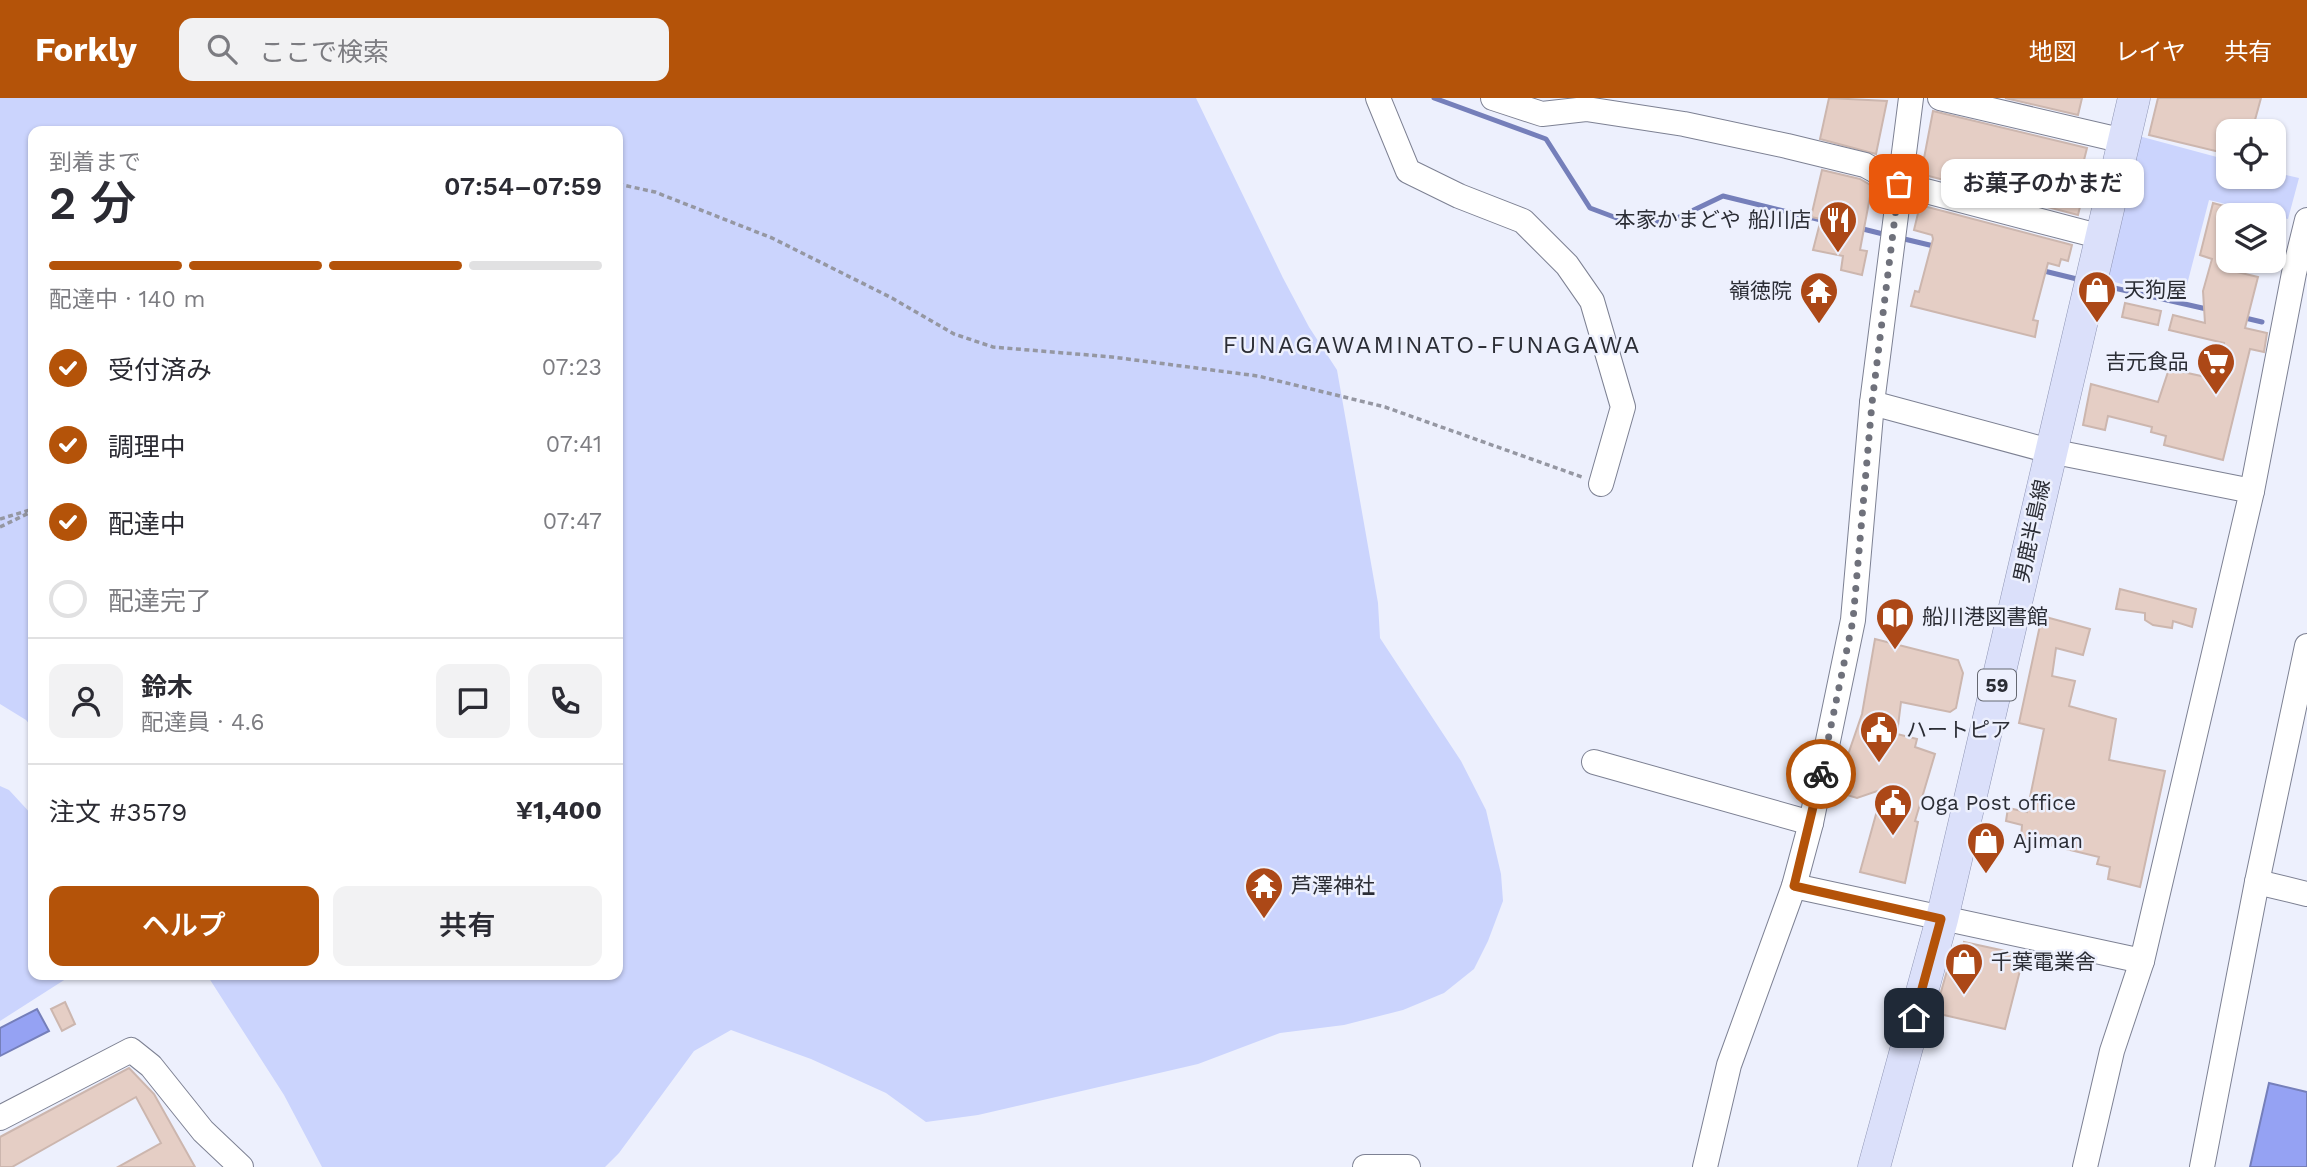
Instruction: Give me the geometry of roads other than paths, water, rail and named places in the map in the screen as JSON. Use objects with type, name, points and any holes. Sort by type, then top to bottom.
[{"type":"main road","name":"男鹿半島線","points":[[1874,1167],[1941,919],[2134,98]]},
{"type":"street","points":[[1378,98],[1408,171],[1459,196],[1523,221],[1567,265],[1592,301],[1623,407],[1601,484]]},
{"type":"street","points":[[1493,98],[1542,114],[1586,109],[1684,124],[1787,146],[1864,166],[1899,184],[2102,237]]},
{"type":"street","points":[[1705,1167],[1730,1065],[1794,886],[1811,823],[1853,620],[1872,403],[1911,98]]},
{"type":"street","points":[[1940,98],[2124,141]]},
{"type":"street","points":[[2085,1167],[2112,1051],[2142,961],[2252,491],[2300,275],[2307,220]]},
{"type":"street","points":[[1872,403],[2050,451],[2252,491]]},
{"type":"street","points":[[2202,1167],[2257,881],[2307,646]]},
{"type":"street","points":[[1594,762],[1811,823]]},
{"type":"street","points":[[2257,881],[2307,894]]},
{"type":"street","points":[[1794,886],[2142,961]]},
{"type":"street","points":[[0,1118],[131,1050],[151,1066],[203,1131],[241,1167]]},
{"type":"street","points":[[1366,1167],[1408,1167]]},
{"type":"water","points":[[37,1009],[49,1031],[0,1056],[0,1028]]},
{"type":"water","points":[[2269,1083],[2307,1092],[2307,1167],[2250,1167]]},
{"type":"waterway","points":[[1434,98],[1546,139],[1590,208],[1638,226],[1675,219],[1723,196],[1825,221]]},
{"type":"waterway","points":[[1859,228],[1887,235]]},
{"type":"waterway","points":[[1900,238],[1938,247]]},
{"type":"waterway","points":[[2040,270],[2081,280]]},
{"type":"waterway","points":[[2101,285],[2211,310]]},
{"type":"waterway","points":[[2241,317],[2262,322]]},
{"type":"place","name":"お菓子のかまだ","points":[[1899,184]]},
{"type":"place","name":"本家かまどや 船川店","points":[[1838,254]]},
{"type":"place","name":"天狗屋","points":[[2097,324]]},
{"type":"place","name":"嶺徳院","points":[[1819,325]]},
{"type":"place","name":"吉元食品","points":[[2216,396]]},
{"type":"place","name":"船川港図書館","points":[[1895,651]]},
{"type":"place","name":"ハートピア","points":[[1879,764]]},
{"type":"place","name":"Oga Post office","points":[[1893,837]]},
{"type":"place","name":"Ajiman","points":[[1986,875]]},
{"type":"place","name":"芦澤神社","points":[[1264,920]]},
{"type":"place","name":"千葉電業舎","points":[[1964,996]]},
{"type":"district","name":"FUNAGAWAMINATO-FUNAGAWA","points":[[1432,345]]}]
